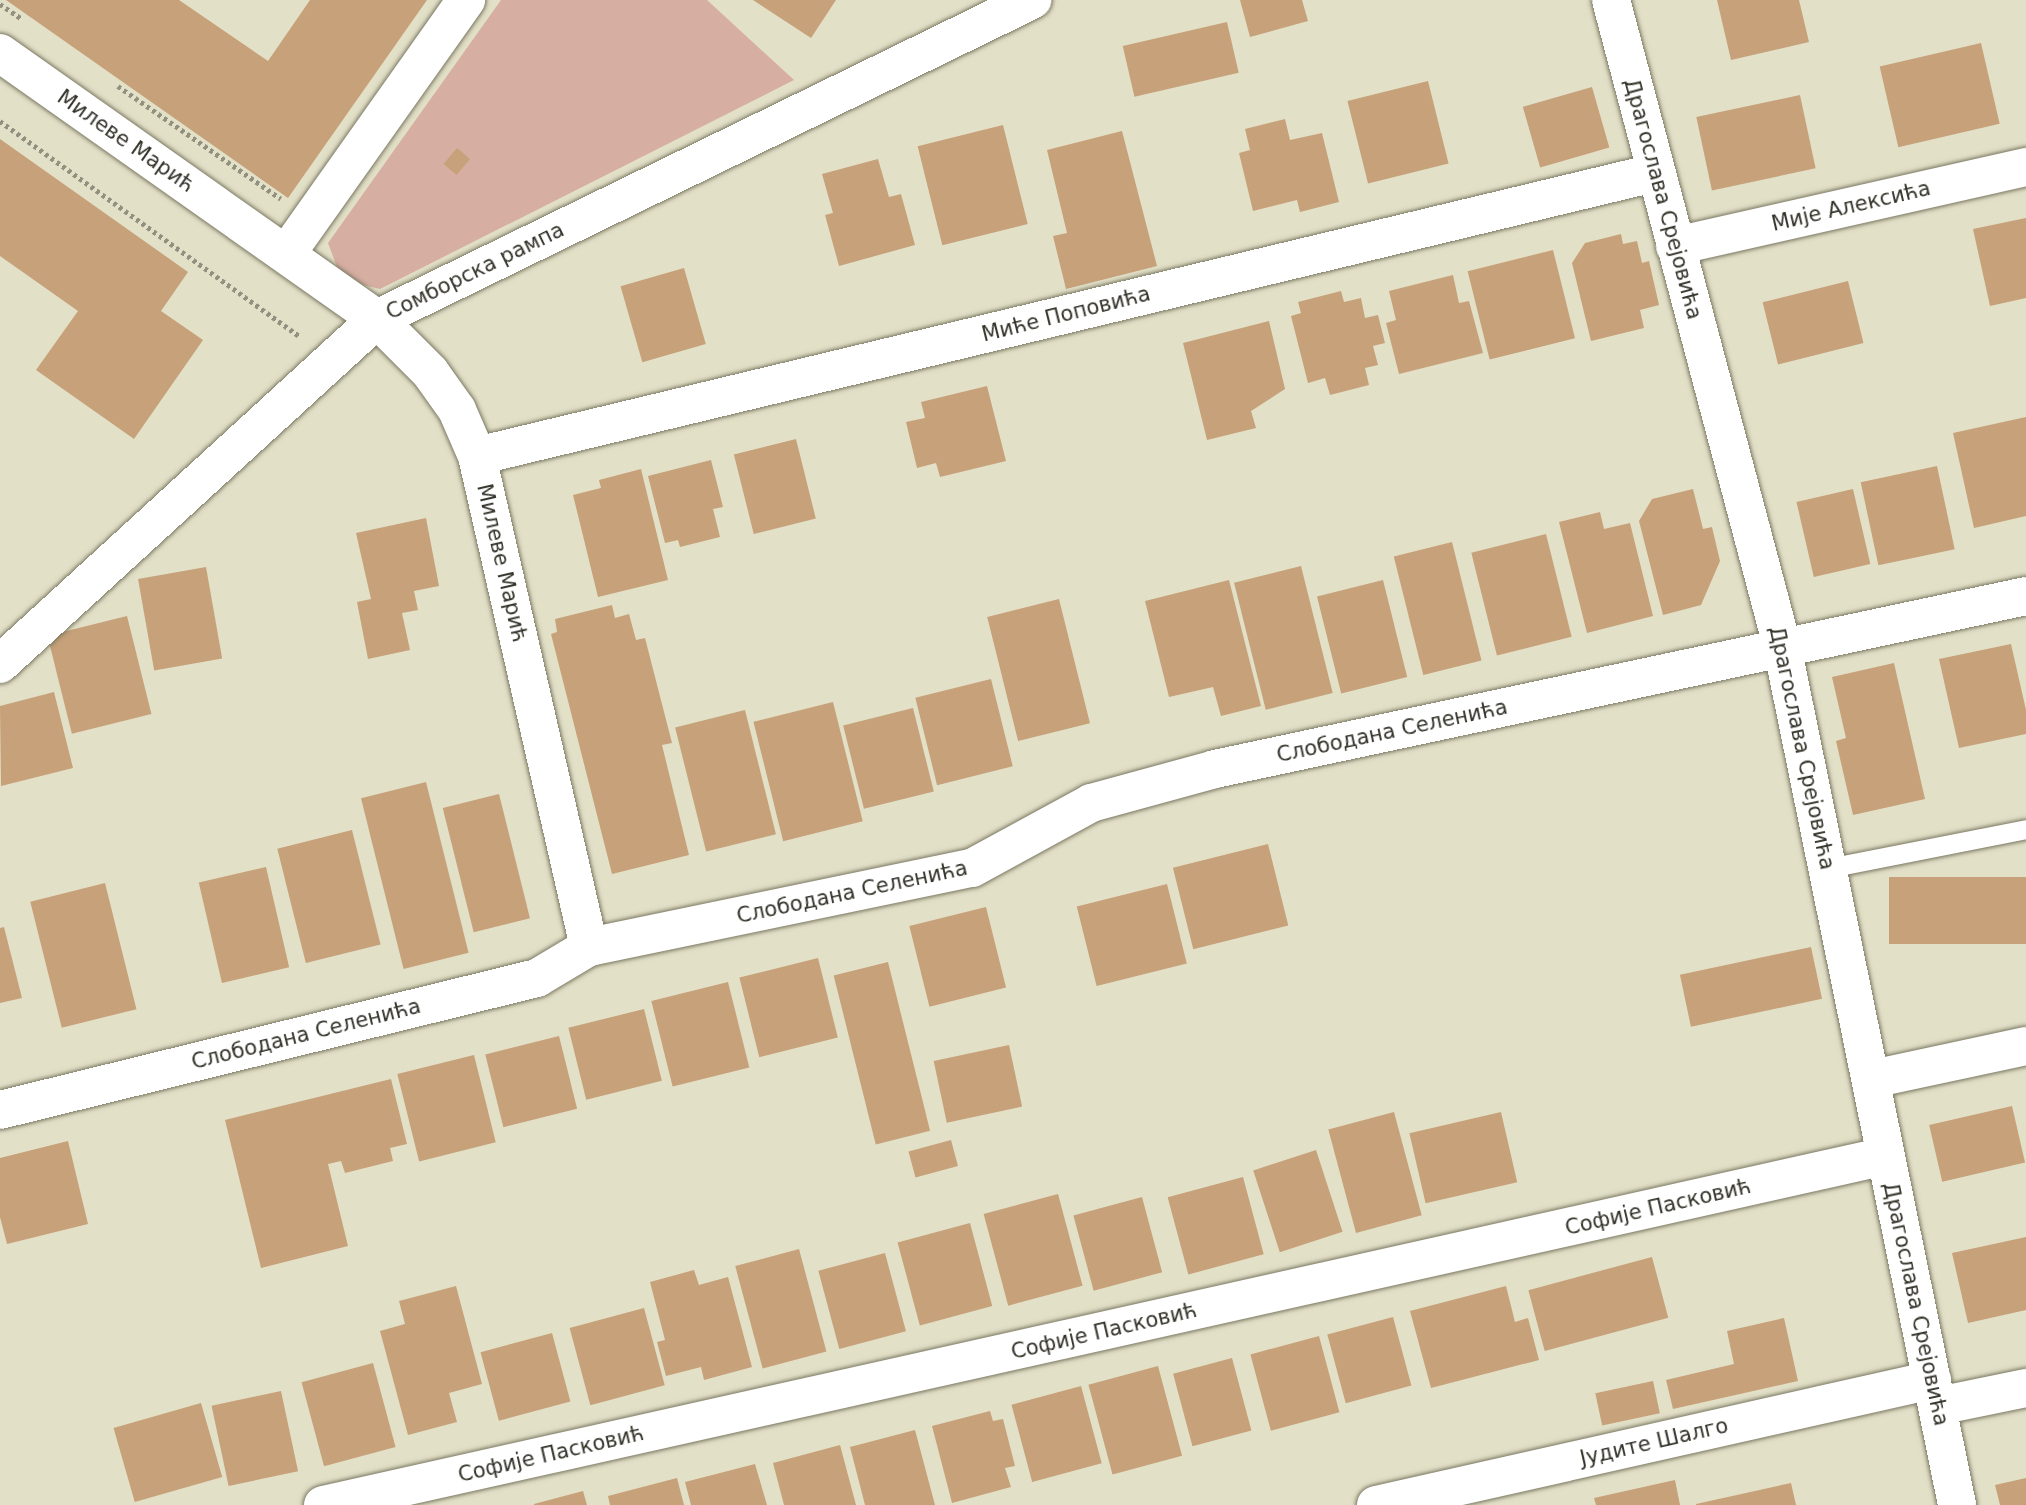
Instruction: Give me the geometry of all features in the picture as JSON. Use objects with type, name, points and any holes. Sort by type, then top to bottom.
[{"type":"street","points":[[287,253],[466,0]]},
{"type":"street","name":"Драгослава Срејовића","points":[[1611,0],[1654,173],[1782,646],[1957,1505]]},
{"type":"street","name":"Сомборска рампа","points":[[0,664],[377,319],[1019,2]]},
{"type":"street","name":"Милеве Марић","points":[[0,53],[377,319],[457,410],[477,456],[589,947]]},
{"type":"street","name":"Мије Алексића","points":[[1675,246],[2026,167]]},
{"type":"street","name":"Миће Поповића","points":[[477,456],[1654,173]]},
{"type":"street","name":"Слободана Селенића","points":[[0,1110],[537,978],[589,947],[972,868],[1091,803],[1215,769],[2026,596]]},
{"type":"street","points":[[1872,1079],[2026,1046]]},
{"type":"street","name":"Софије Пасковић","points":[[323,1505],[1886,1156]]},
{"type":"street","name":"Јудите Шалго","points":[[1376,1505],[1935,1393],[2026,1388]]},
{"type":"lane","points":[[1828,868],[2026,829]]},
{"type":"path","points":[[0,4],[34,28]]},
{"type":"path","points":[[115,84],[310,219]]},
{"type":"path","points":[[0,121],[332,359]]},
{"type":"shaded area","points":[[501,0],[707,0],[794,80],[380,289],[351,282],[337,267],[328,243]]},
{"type":"building","points":[[6,0],[179,0],[268,61],[310,0],[427,0],[288,198]]},
{"type":"building","points":[[753,0],[836,0],[811,38]]},
{"type":"building","points":[[1240,0],[1302,0],[1308,21],[1250,37]]},
{"type":"building","points":[[1717,0],[1799,0],[1809,42],[1731,60]]},
{"type":"building","points":[[1227,22],[1239,73],[1134,97],[1123,46]]},
{"type":"building","points":[[1981,43],[2000,124],[1898,147],[1880,66]]},
{"type":"building","points":[[1428,81],[1449,163],[1368,184],[1347,101]]},
{"type":"building","points":[[1592,87],[1609,148],[1540,167],[1523,107]]},
{"type":"building","points":[[1800,95],[1816,168],[1712,190],[1696,117]]},
{"type":"building","points":[[1285,119],[1290,140],[1322,133],[1339,202],[1300,212],[1297,200],[1253,211],[1239,153],[1250,150],[1245,129]]},
{"type":"building","points":[[1003,125],[1028,224],[942,245],[918,146]]},
{"type":"building","points":[[1122,131],[1157,266],[1066,289],[1053,236],[1067,233],[1047,150]]},
{"type":"building","points":[[0,139],[188,272],[161,311],[203,340],[134,439],[36,370],[78,311],[0,256]]},
{"type":"building","points":[[457,148],[470,159],[457,175],[444,164]]},
{"type":"building","points":[[878,159],[889,197],[901,194],[915,245],[839,266],[825,215],[833,213],[822,174]]},
{"type":"building","points":[[2026,218],[2026,298],[1990,306],[1973,229]]},
{"type":"building","points":[[1621,234],[1623,244],[1637,241],[1642,263],[1649,261],[1659,305],[1640,310],[1644,328],[1591,341],[1572,263],[1585,243]]},
{"type":"building","points":[[1553,250],[1575,338],[1490,360],[1468,271]]},
{"type":"building","points":[[684,268],[706,344],[642,362],[621,286]]},
{"type":"building","points":[[1453,275],[1459,303],[1469,301],[1483,353],[1399,374],[1386,323],[1396,320],[1389,291]]},
{"type":"building","points":[[1848,281],[1863,343],[1778,364],[1763,302]]},
{"type":"building","points":[[1341,291],[1344,302],[1361,298],[1365,318],[1378,315],[1385,343],[1373,346],[1378,365],[1365,368],[1369,385],[1330,395],[1325,378],[1308,383],[1291,316],[1301,313],[1298,302]]},
{"type":"building","points":[[1269,321],[1285,389],[1251,411],[1256,428],[1207,440],[1183,343]]},
{"type":"building","points":[[987,386],[1006,461],[940,477],[936,463],[917,468],[906,422],[925,418],[921,402]]},
{"type":"building","points":[[2026,417],[2026,516],[1974,528],[1953,433]]},
{"type":"building","points":[[796,439],[816,519],[754,534],[734,454]]},
{"type":"building","points":[[711,460],[723,507],[713,509],[720,537],[680,547],[678,540],[665,543],[648,476]]},
{"type":"building","points":[[1937,466],[1955,549],[1878,565],[1861,482]]},
{"type":"building","points":[[641,469],[668,580],[598,597],[573,495],[601,488],[599,480]]},
{"type":"building","points":[[1693,489],[1703,529],[1712,527],[1720,561],[1701,605],[1663,615],[1639,521],[1652,499]]},
{"type":"building","points":[[1853,489],[1870,564],[1814,577],[1796,502]]},
{"type":"building","points":[[1600,512],[1604,529],[1630,523],[1653,616],[1587,633],[1559,522]]},
{"type":"building","points":[[426,518],[439,586],[414,591],[418,610],[402,613],[410,650],[368,659],[357,602],[371,599],[356,533]]},
{"type":"building","points":[[1546,534],[1572,637],[1497,655],[1471,553]]},
{"type":"building","points":[[1452,542],[1482,660],[1423,675],[1394,557]]},
{"type":"building","points":[[1301,566],[1333,693],[1266,710],[1234,583]]},
{"type":"building","points":[[206,567],[222,659],[154,671],[138,579]]},
{"type":"building","points":[[1229,580],[1261,706],[1221,716],[1213,687],[1169,697],[1145,601]]},
{"type":"building","points":[[1383,580],[1407,677],[1341,693],[1317,596]]},
{"type":"building","points":[[1059,599],[1090,723],[1018,741],[987,617]]},
{"type":"building","points":[[612,605],[615,618],[629,614],[636,640],[645,638],[672,743],[662,745],[689,855],[612,874],[551,634],[557,632],[555,619]]},
{"type":"building","points":[[127,616],[151,714],[72,734],[47,636]]},
{"type":"building","points":[[2011,644],[2026,710],[2026,734],[1959,748],[1939,659]]},
{"type":"building","points":[[1894,663],[1925,799],[1853,815],[1836,741],[1846,738],[1832,677]]},
{"type":"building","points":[[991,679],[1013,766],[937,785],[915,698]]},
{"type":"building","points":[[54,692],[73,768],[1,786],[0,706]]},
{"type":"building","points":[[833,702],[863,821],[783,841],[753,722]]},
{"type":"building","points":[[913,708],[934,791],[864,809],[843,725]]},
{"type":"building","points":[[745,710],[776,834],[706,852],[675,727]]},
{"type":"building","points":[[426,782],[469,953],[404,969],[361,798]]},
{"type":"building","points":[[499,794],[530,918],[474,932],[443,808]]},
{"type":"building","points":[[352,830],[381,944],[306,963],[277,849]]},
{"type":"building","points":[[1268,844],[1288,926],[1193,949],[1173,868]]},
{"type":"building","points":[[266,867],[289,967],[222,983],[199,883]]},
{"type":"building","points":[[1889,877],[2026,877],[2026,944],[1889,944]]},
{"type":"building","points":[[105,883],[136,1009],[62,1028],[30,902]]},
{"type":"building","points":[[1167,884],[1187,964],[1097,986],[1077,906]]},
{"type":"building","points":[[986,907],[1006,988],[929,1007],[909,926]]},
{"type":"building","points":[[4,927],[22,998],[0,1003],[0,928]]},
{"type":"building","points":[[1811,947],[1822,999],[1691,1027],[1680,975]]},
{"type":"building","points":[[818,958],[838,1038],[759,1057],[739,978]]},
{"type":"building","points":[[888,962],[930,1131],[876,1144],[834,976]]},
{"type":"building","points":[[728,982],[749,1067],[673,1086],[651,1001]]},
{"type":"building","points":[[644,1009],[662,1081],[586,1100],[568,1028]]},
{"type":"building","points":[[559,1036],[577,1109],[503,1127],[485,1054]]},
{"type":"building","points":[[1009,1045],[1022,1107],[947,1123],[934,1061]]},
{"type":"building","points":[[474,1055],[496,1142],[419,1161],[397,1074]]},
{"type":"building","points":[[391,1079],[407,1144],[390,1148],[393,1161],[345,1173],[341,1161],[328,1164],[348,1246],[261,1268],[225,1120]]},
{"type":"building","points":[[2012,1106],[2025,1163],[1942,1182],[1929,1125]]},
{"type":"building","points":[[1394,1112],[1422,1215],[1356,1233],[1328,1130]]},
{"type":"building","points":[[1501,1112],[1517,1182],[1426,1203],[1409,1133]]},
{"type":"building","points":[[951,1140],[958,1166],[915,1177],[908,1151]]},
{"type":"building","points":[[68,1141],[88,1224],[7,1244],[0,1217],[0,1158]]},
{"type":"building","points":[[1316,1150],[1343,1232],[1280,1252],[1253,1170]]},
{"type":"building","points":[[1243,1177],[1264,1254],[1188,1274],[1168,1197]]},
{"type":"building","points":[[1058,1194],[1083,1286],[1008,1306],[984,1214]]},
{"type":"building","points":[[1142,1197],[1162,1272],[1094,1291],[1073,1215]]},
{"type":"building","points":[[970,1223],[992,1306],[920,1325],[898,1242]]},
{"type":"building","points":[[2026,1237],[2026,1310],[1968,1323],[1952,1253]]},
{"type":"building","points":[[799,1249],[826,1351],[763,1368],[735,1266]]},
{"type":"building","points":[[885,1253],[906,1331],[839,1349],[818,1271]]},
{"type":"building","points":[[1652,1257],[1668,1318],[1545,1351],[1528,1290]]},
{"type":"building","points":[[694,1270],[699,1285],[728,1277],[752,1367],[704,1380],[701,1367],[666,1376],[657,1342],[665,1340],[650,1282]]},
{"type":"building","points":[[456,1286],[482,1384],[449,1393],[457,1422],[408,1435],[380,1331],[405,1324],[399,1301]]},
{"type":"building","points":[[1506,1286],[1515,1322],[1528,1318],[1539,1360],[1431,1388],[1410,1311]]},
{"type":"building","points":[[644,1308],[665,1385],[590,1405],[570,1328]]},
{"type":"building","points":[[1393,1317],[1411,1386],[1346,1403],[1327,1335]]},
{"type":"building","points":[[1784,1318],[1798,1381],[1673,1409],[1666,1380],[1734,1364],[1727,1331]]},
{"type":"building","points":[[552,1333],[570,1402],[499,1421],[481,1352]]},
{"type":"building","points":[[1319,1336],[1339,1412],[1271,1431],[1250,1354]]},
{"type":"building","points":[[1232,1358],[1251,1430],[1192,1446],[1173,1374]]},
{"type":"building","points":[[373,1363],[396,1447],[324,1466],[302,1382]]},
{"type":"building","points":[[1158,1366],[1182,1456],[1113,1474],[1088,1385]]},
{"type":"building","points":[[1653,1381],[1660,1413],[1602,1426],[1595,1393]]},
{"type":"building","points":[[1081,1386],[1102,1463],[1032,1482],[1011,1405]]},
{"type":"building","points":[[281,1391],[298,1471],[229,1486],[212,1406]]},
{"type":"building","points":[[201,1403],[222,1477],[135,1502],[114,1428]]},
{"type":"building","points":[[990,1411],[993,1421],[1003,1419],[1015,1466],[1005,1468],[1011,1487],[952,1503],[932,1426]]},
{"type":"building","points":[[915,1430],[935,1505],[865,1505],[850,1447]]},
{"type":"building","points":[[840,1445],[856,1505],[784,1505],[773,1463]]},
{"type":"building","points":[[755,1464],[767,1505],[691,1505],[685,1482]]},
{"type":"building","points":[[677,1478],[684,1505],[610,1505],[608,1496]]},
{"type":"building","points":[[2026,1478],[2026,1505],[2000,1505],[1995,1485]]},
{"type":"building","points":[[1675,1480],[1680,1505],[1596,1505],[1594,1498]]},
{"type":"building","points":[[1791,1483],[1796,1505],[1696,1505],[1696,1504]]},
{"type":"building","points":[[583,1491],[587,1505],[534,1505],[534,1504]]}]
